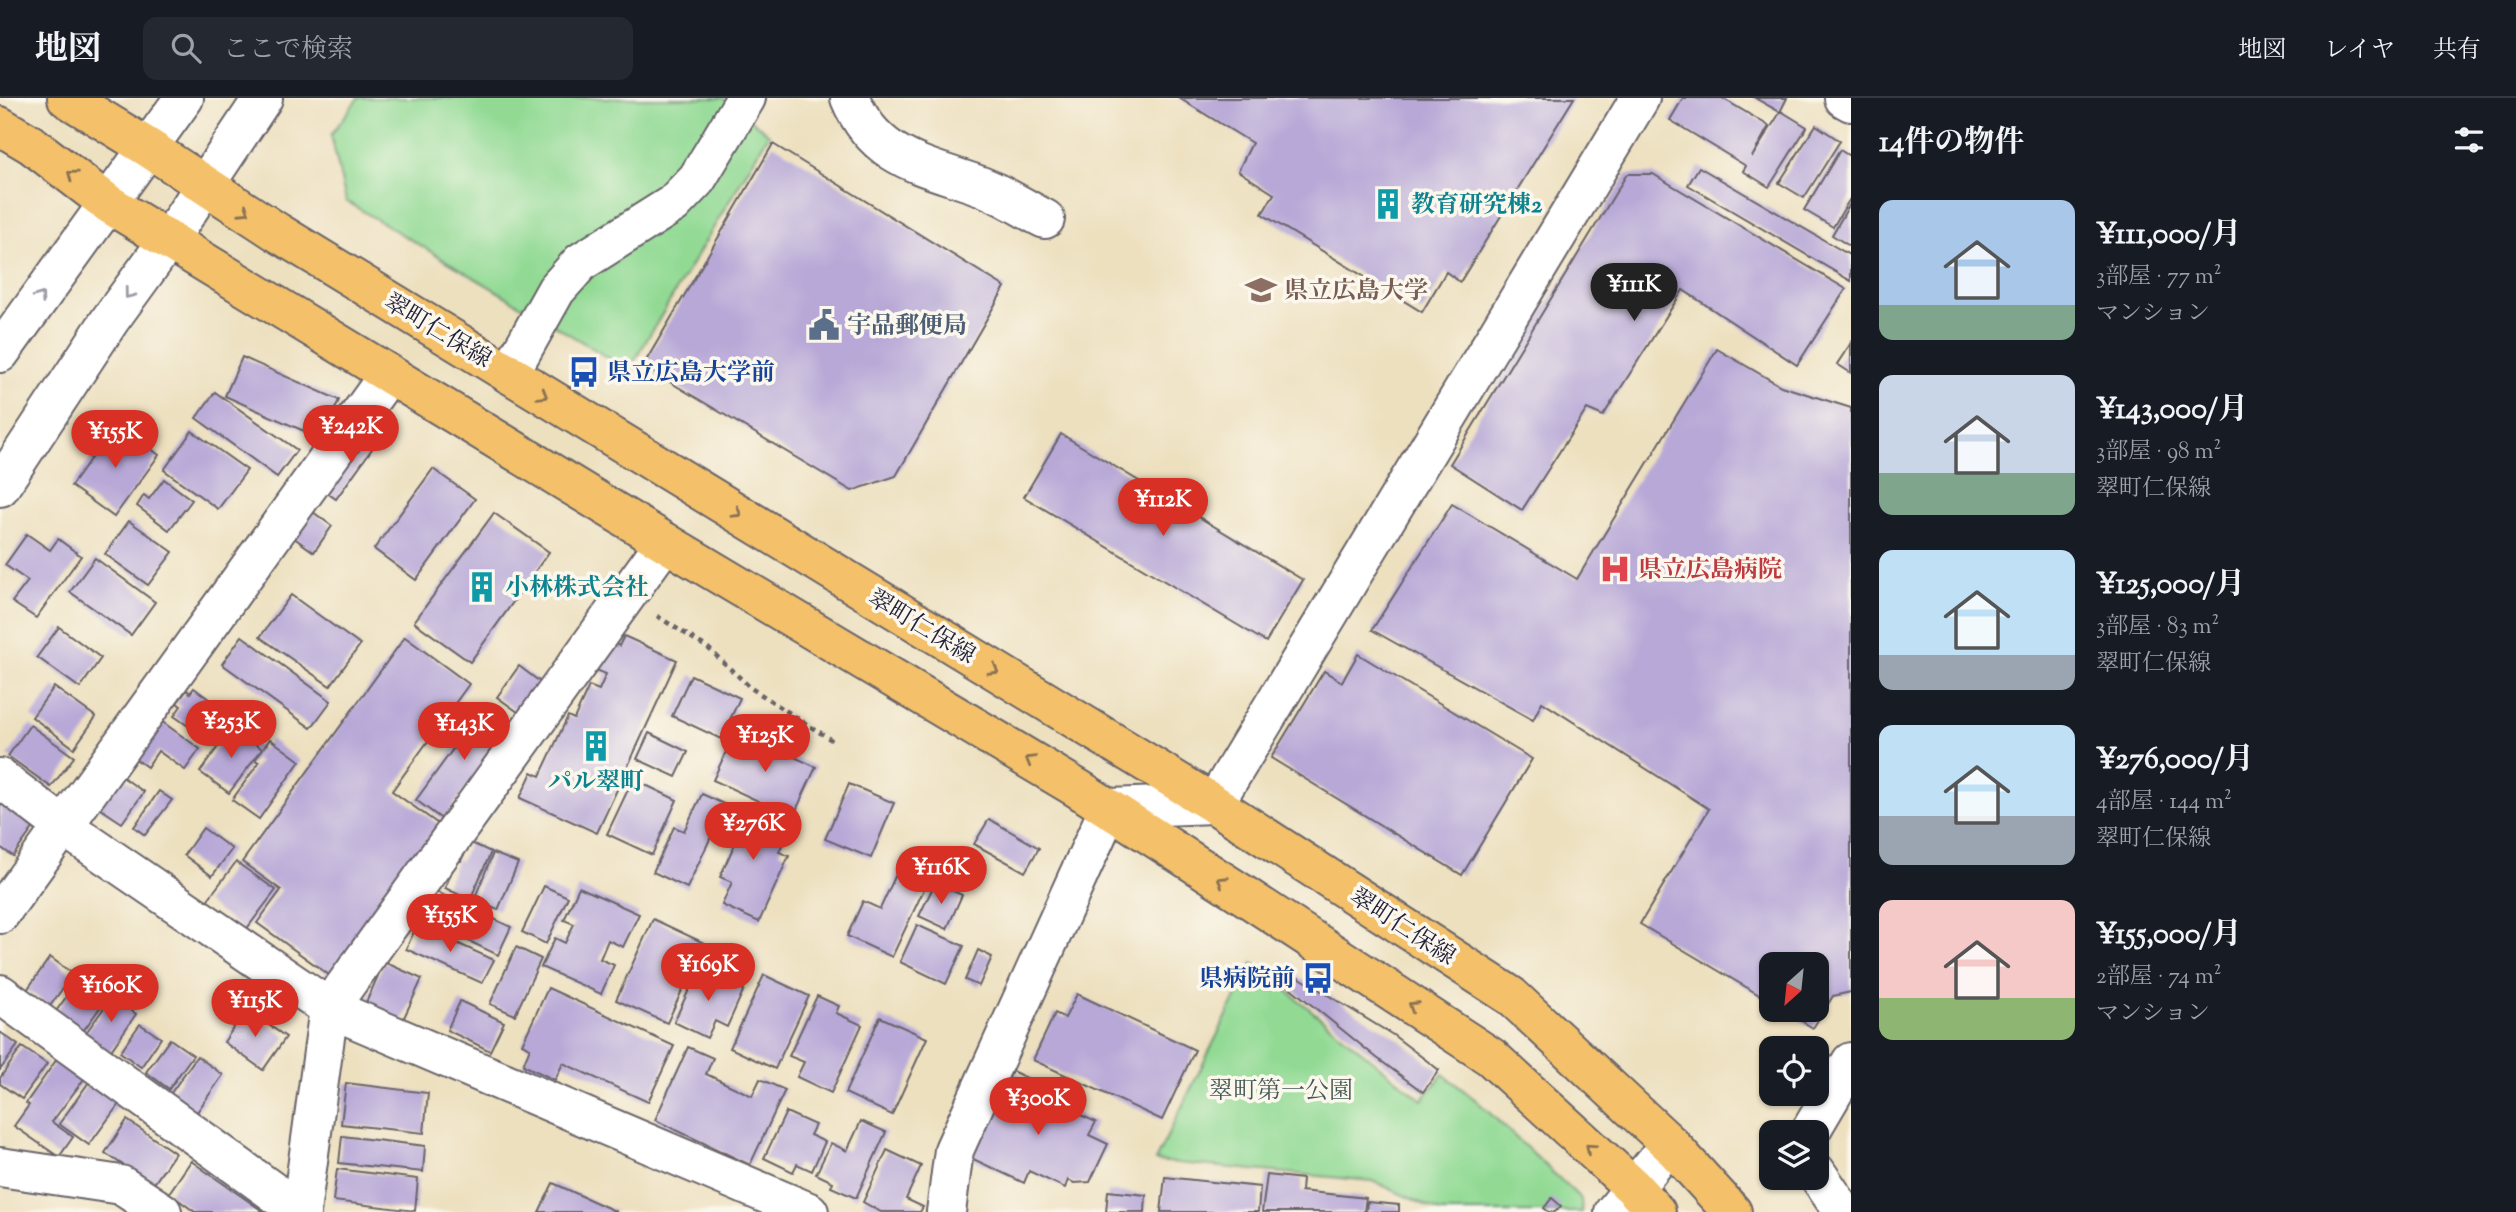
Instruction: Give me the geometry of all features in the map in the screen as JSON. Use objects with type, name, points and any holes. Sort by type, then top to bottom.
[{"type":"main road","name":"翠町仁保線","points":[[67,98],[509,374],[1214,804],[1511,996],[1670,1144],[1732,1212]]},
{"type":"main road","points":[[0,126],[32,145],[108,204],[1109,808],[1491,1057],[1634,1204]]},
{"type":"street","points":[[0,353],[184,98]]},
{"type":"street","points":[[0,487],[110,320],[169,239],[263,98]]},
{"type":"street","points":[[509,374],[555,290],[581,262],[673,204],[697,179],[746,98]]},
{"type":"street","points":[[850,98],[858,116],[880,143],[909,160],[980,186],[1045,219]]},
{"type":"street","points":[[946,1212],[954,1150],[1109,808],[1214,804],[1411,447],[1640,98]]},
{"type":"street","points":[[1844,98],[1851,102]]},
{"type":"street","points":[[0,914],[389,373]]},
{"type":"street","points":[[0,994],[301,1212],[329,1008],[665,542]]},
{"type":"street","points":[[0,778],[63,826],[329,1008],[809,1212]]},
{"type":"street","points":[[1817,1120],[1851,1062]]},
{"type":"street","points":[[1634,1204],[1670,1144]]},
{"type":"street","points":[[0,1167],[121,1185],[162,1212]]},
{"type":"street","points":[[1828,1190],[1843,1212]]},
{"type":"path","points":[[626,597],[708,648],[751,688],[833,741]]},
{"type":"green space","points":[[358,98],[723,98],[769,134],[629,370],[346,201],[331,135]]},
{"type":"green space","name":"翠町第一公園","points":[[1253,963],[1422,1100],[1443,1074],[1477,1101],[1581,1199],[1582,1212],[1440,1212],[1373,1181],[1155,1161]]},
{"type":"building","name":"教育研究棟2","points":[[1179,98],[1574,98],[1460,282],[1446,272],[1422,312],[1262,214],[1274,194],[1238,171],[1252,143]]},
{"type":"building","points":[[1683,98],[1722,98],[1769,126],[1752,157],[1781,111],[1807,127],[1769,187],[1743,171],[1746,166],[1670,120]]},
{"type":"building","points":[[1755,98],[1787,98],[1780,112]]},
{"type":"building","points":[[1816,125],[1840,141],[1804,198],[1779,183]]},
{"type":"building","points":[[773,144],[1005,287],[896,476],[852,491],[643,366]]},
{"type":"building","points":[[1840,150],[1851,157],[1851,197],[1833,227],[1804,210]]},
{"type":"building","points":[[1699,167],[1851,256],[1851,281],[1688,185]]},
{"type":"building","points":[[1627,174],[1653,174],[1846,289],[1797,365],[1683,290],[1603,416],[1587,409],[1522,510],[1450,464]]},
{"type":"building","points":[[1851,202],[1851,247],[1832,235]]},
{"type":"building","points":[[1851,343],[1851,373],[1837,364]]},
{"type":"building","points":[[1717,349],[1781,386],[1851,408],[1851,992],[1833,996],[1829,1002],[1829,952],[1759,952],[1759,995],[1640,924],[1709,809],[1542,702],[1533,720],[1372,630],[1452,504],[1577,579]]},
{"type":"building","points":[[242,357],[339,400],[322,439],[225,396]]},
{"type":"building","points":[[215,392],[297,450],[277,477],[196,418]]},
{"type":"building","points":[[116,423],[159,455],[114,517],[71,486]]},
{"type":"building","points":[[367,430],[379,439],[336,499],[323,490]]},
{"type":"building","points":[[192,431],[247,470],[218,509],[164,470]]},
{"type":"building","points":[[1061,434],[1303,580],[1266,642],[1024,497]]},
{"type":"building","points":[[433,469],[475,499],[416,580],[374,549]]},
{"type":"building","points":[[164,479],[192,500],[169,530],[137,506],[144,495],[149,499]]},
{"type":"building","points":[[309,509],[332,526],[314,552],[290,535]]},
{"type":"building","name":"小林株式会社","points":[[494,513],[549,552],[470,662],[414,622]]},
{"type":"building","points":[[129,521],[173,552],[148,585],[105,554]]},
{"type":"building","points":[[27,534],[50,550],[58,539],[81,556],[36,618],[12,602],[28,581],[5,565]]},
{"type":"building","points":[[95,558],[155,602],[131,635],[70,592]]},
{"type":"building","points":[[291,595],[360,645],[330,686],[260,637]]},
{"type":"building","points":[[59,627],[101,658],[80,688],[37,657]]},
{"type":"building","points":[[242,636],[331,701],[311,728],[222,664]]},
{"type":"building","name":"パル翠町","points":[[624,636],[677,660],[597,833],[520,798],[532,772],[540,776],[568,716],[574,719],[589,686],[599,690],[606,674],[596,670],[609,641],[619,646]]},
{"type":"building","points":[[405,637],[469,684],[392,791],[441,826],[332,977],[257,923],[281,890],[242,862]]},
{"type":"building","points":[[1358,654],[1532,759],[1462,875],[1271,758],[1324,671],[1342,682]]},
{"type":"building","points":[[519,666],[540,682],[518,712],[497,697]]},
{"type":"building","points":[[691,675],[740,698],[721,739],[672,716]]},
{"type":"building","points":[[54,687],[96,717],[74,748],[32,717]]},
{"type":"building","points":[[194,688],[233,717],[214,744],[174,716],[181,706],[177,703],[187,690],[190,693]]},
{"type":"building","points":[[485,705],[512,725],[443,820],[416,800]]},
{"type":"building","points":[[157,718],[200,749],[185,770],[158,751],[147,767],[130,755]]},
{"type":"building","points":[[30,725],[74,757],[51,787],[8,756]]},
{"type":"building","points":[[232,727],[262,749],[229,793],[200,772]]},
{"type":"building","points":[[736,730],[816,767],[793,817],[713,780]]},
{"type":"building","points":[[649,733],[688,752],[676,777],[637,759]]},
{"type":"building","points":[[270,739],[300,761],[259,819],[232,800],[259,762],[255,760]]},
{"type":"building","points":[[121,776],[144,792],[122,823],[98,807]]},
{"type":"building","points":[[633,779],[677,800],[652,855],[607,834]]},
{"type":"building","points":[[849,784],[894,803],[871,858],[825,839]]},
{"type":"building","points":[[159,791],[172,800],[145,835],[134,827]]},
{"type":"building","points":[[702,794],[726,805],[687,888],[653,872],[674,827],[684,831]]},
{"type":"building","points":[[0,798],[36,824],[13,856],[0,847]]},
{"type":"building","points":[[736,805],[789,829],[779,852],[789,856],[759,922],[722,905],[732,882],[720,877],[736,841],[722,835]]},
{"type":"building","points":[[989,819],[1039,848],[1025,872],[974,844]]},
{"type":"building","points":[[203,828],[232,849],[212,876],[184,855]]},
{"type":"building","points":[[469,842],[491,852],[470,900],[445,888],[457,859],[461,861]]},
{"type":"building","points":[[493,853],[518,863],[498,910],[474,900]]},
{"type":"building","points":[[944,854],[956,860],[947,880],[935,874]]},
{"type":"building","points":[[905,855],[934,868],[892,957],[847,936],[863,901],[880,909]]},
{"type":"building","points":[[236,862],[276,890],[245,931],[206,902]]},
{"type":"building","points":[[935,883],[962,895],[947,929],[919,916]]},
{"type":"building","points":[[544,886],[568,897],[546,944],[522,932]]},
{"type":"building","points":[[579,887],[639,914],[623,947],[608,940],[600,959],[614,965],[601,994],[541,967],[555,938],[565,943],[574,924],[564,920]]},
{"type":"building","points":[[430,889],[511,927],[498,955],[418,917]]},
{"type":"building","points":[[653,919],[704,943],[667,1023],[616,1000]]},
{"type":"building","points":[[417,925],[494,960],[482,983],[406,949]]},
{"type":"building","points":[[917,925],[964,946],[946,984],[900,962]]},
{"type":"building","points":[[516,947],[541,959],[515,1015],[490,1004]]},
{"type":"building","points":[[978,950],[992,957],[979,986],[965,980]]},
{"type":"building","points":[[50,957],[73,974],[50,1006],[27,990]]},
{"type":"building","points":[[384,962],[422,979],[401,1024],[364,1007]]},
{"type":"building","points":[[699,968],[744,989],[727,1027],[715,1021],[707,1038],[674,1022]]},
{"type":"building","points":[[1287,970],[1393,1035],[1439,1070],[1423,1092],[1282,981]]},
{"type":"building","points":[[764,975],[809,996],[775,1069],[730,1048]]},
{"type":"building","points":[[91,976],[112,991],[81,1034],[54,1014],[77,982],[84,987]]},
{"type":"building","points":[[548,988],[674,1046],[648,1102],[563,1063],[555,1080],[523,1065],[530,1048],[522,1044]]},
{"type":"building","points":[[1077,994],[1195,1050],[1162,1120],[1033,1060],[1055,1013],[1065,1018]]},
{"type":"building","points":[[817,996],[839,1006],[836,1013],[862,1025],[831,1093],[797,1077],[804,1062],[789,1056]]},
{"type":"building","points":[[112,997],[136,1014],[110,1052],[85,1034]]},
{"type":"building","points":[[460,1001],[504,1022],[490,1051],[447,1030]]},
{"type":"building","points":[[246,1009],[286,1037],[263,1070],[224,1042]]},
{"type":"building","points":[[880,1017],[927,1038],[892,1115],[845,1093]]},
{"type":"building","points":[[1803,1022],[1817,1022],[1813,1028]]},
{"type":"building","points":[[140,1024],[161,1038],[141,1067],[120,1052]]},
{"type":"building","points":[[0,1032],[18,1045],[0,1070]]},
{"type":"building","points":[[170,1039],[193,1055],[169,1089],[146,1072]]},
{"type":"building","points":[[22,1047],[47,1064],[22,1099],[0,1084],[0,1078]]},
{"type":"building","points":[[688,1047],[713,1058],[706,1074],[752,1096],[760,1079],[785,1090],[750,1165],[655,1120]]},
{"type":"building","points":[[197,1056],[223,1075],[192,1119],[166,1100]]},
{"type":"building","points":[[57,1059],[84,1079],[52,1122],[73,1137],[59,1157],[14,1126],[29,1105],[26,1103]]},
{"type":"building","points":[[1012,1071],[1048,1088],[1043,1098],[1096,1122],[1089,1135],[1108,1144],[1090,1182],[1074,1183],[1068,1180],[1065,1188],[1029,1171],[1024,1183],[971,1158]]},
{"type":"building","points":[[89,1082],[119,1104],[89,1145],[59,1124]]},
{"type":"building","points":[[346,1083],[428,1093],[424,1133],[341,1124]]},
{"type":"building","points":[[786,1112],[815,1125],[810,1135],[825,1142],[812,1171],[797,1164],[793,1172],[764,1158]]},
{"type":"building","points":[[127,1120],[175,1153],[153,1185],[105,1153]]},
{"type":"building","points":[[861,1121],[886,1132],[856,1198],[831,1187],[833,1182],[816,1174],[831,1143],[847,1151]]},
{"type":"building","points":[[342,1136],[425,1146],[423,1172],[339,1163]]},
{"type":"building","points":[[887,1150],[921,1166],[906,1199],[923,1207],[920,1212],[881,1212],[863,1202]]},
{"type":"building","points":[[191,1161],[264,1212],[195,1212],[169,1193]]},
{"type":"building","points":[[337,1169],[418,1179],[415,1211],[333,1201]]},
{"type":"building","points":[[1267,1175],[1302,1179],[1301,1191],[1366,1198],[1364,1212],[1262,1212]]},
{"type":"building","points":[[1165,1177],[1260,1187],[1258,1212],[1161,1212]]},
{"type":"building","points":[[553,1183],[617,1212],[539,1212]]},
{"type":"building","points":[[1108,1191],[1146,1195],[1145,1212],[1106,1212]]},
{"type":"building","points":[[1552,1198],[1561,1206],[1555,1212],[1549,1212],[1544,1208]]},
{"type":"building","points":[[1367,1202],[1399,1205],[1399,1212],[1366,1212]]},
{"type":"place","name":"教育研究棟2","points":[[1388,204]]},
{"type":"place","name":"県立広島大学","points":[[1261,290]]},
{"type":"place","name":"宇品郵便局","points":[[824,325]]},
{"type":"place","name":"県立広島大学前","points":[[584,372]]},
{"type":"place","name":"県立広島病院","points":[[1615,569]]},
{"type":"place","name":"小林株式会社","points":[[482,587]]},
{"type":"place","name":"パル翠町","points":[[596,746]]},
{"type":"place","name":"県病院前","points":[[1318,978]]}]
